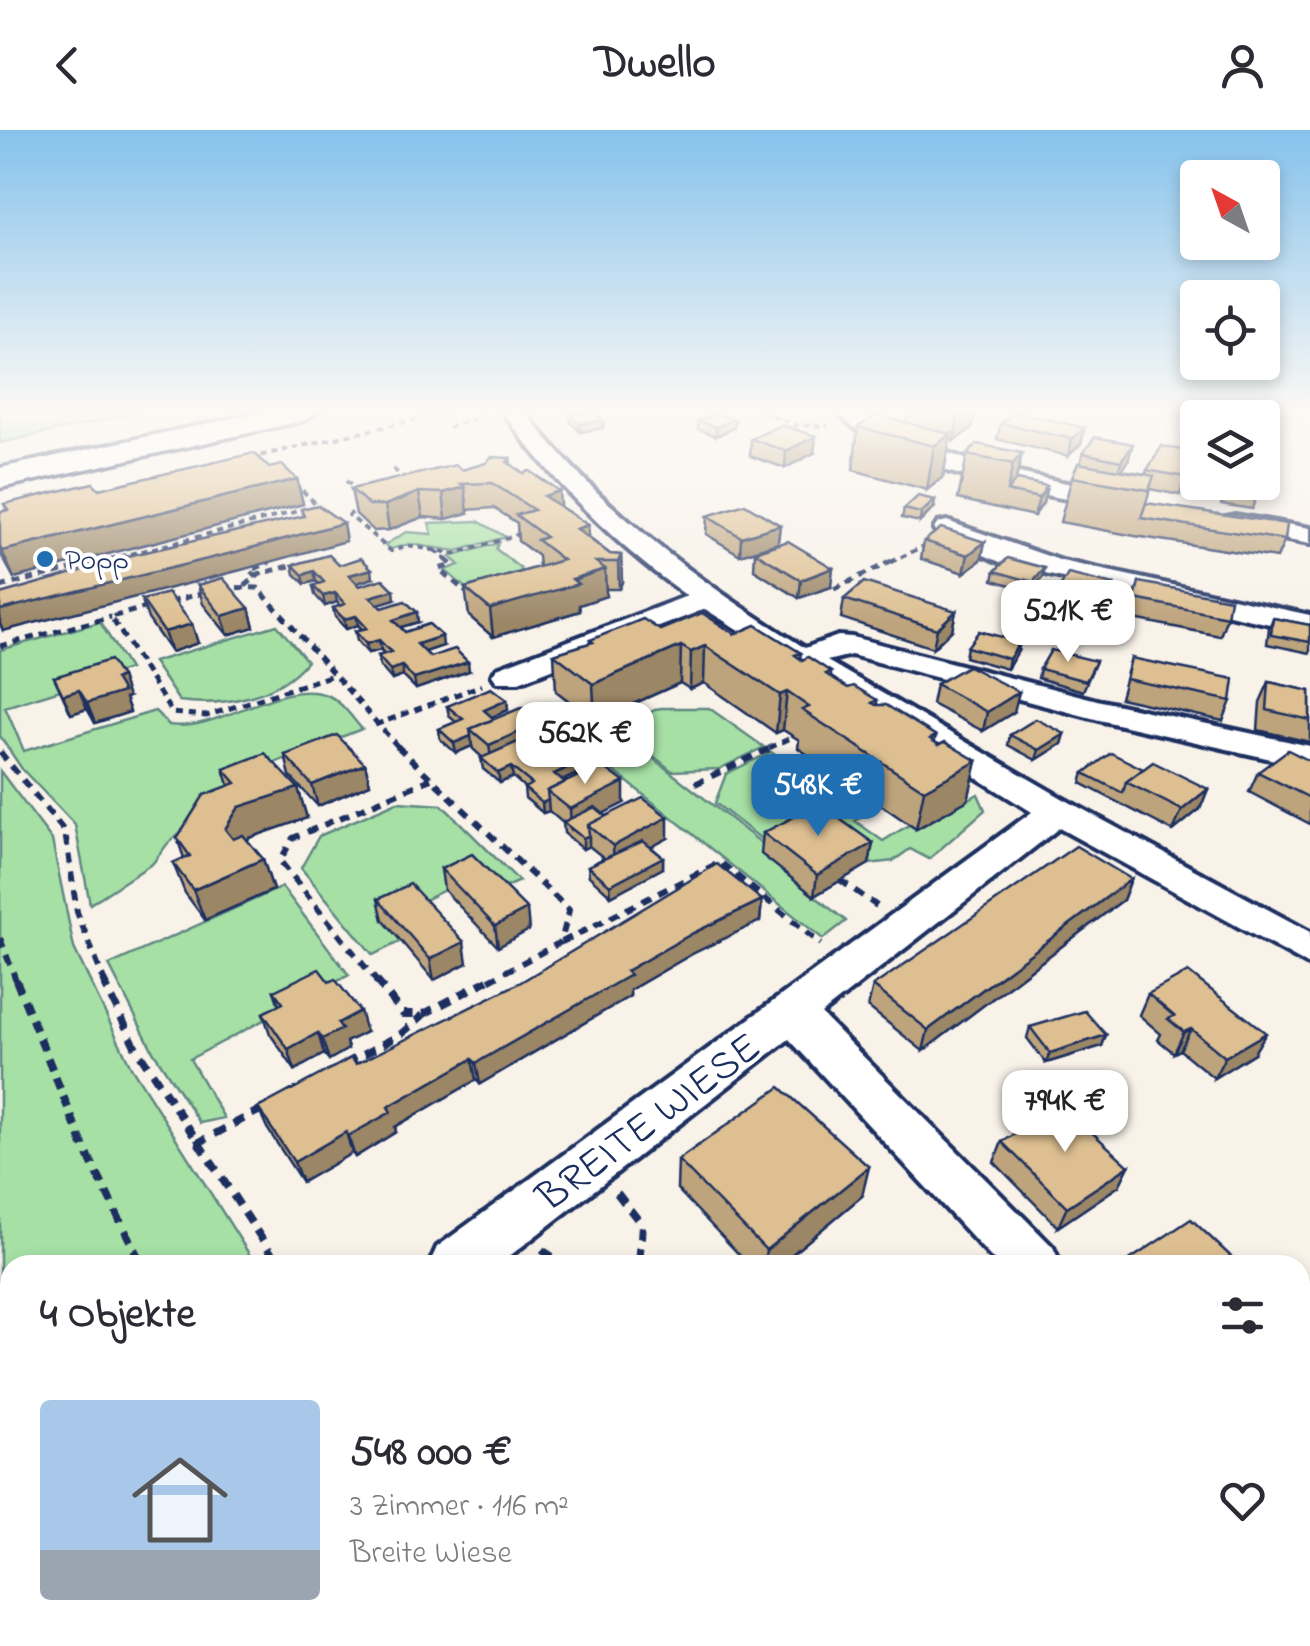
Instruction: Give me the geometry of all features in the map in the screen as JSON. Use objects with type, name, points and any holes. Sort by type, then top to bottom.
[{"type":"street","points":[[576,483],[596,505],[710,597],[803,660],[1058,810],[1310,951]]},
{"type":"street","points":[[1043,483],[1144,506]]},
{"type":"street","points":[[1215,520],[1310,536]]},
{"type":"street","points":[[947,529],[995,550],[1059,569],[1310,624]]},
{"type":"street","points":[[508,675],[710,597]]},
{"type":"street","points":[[803,660],[838,646],[852,646],[1098,710],[1310,757]]},
{"type":"street","name":"BREITE WIESE","points":[[469,1255],[1058,810]]},
{"type":"street","name":"BREITE WIESE","points":[[791,1012],[1024,1255]]},
{"type":"path","points":[[0,587],[318,506],[295,483]]},
{"type":"path","points":[[348,483],[364,497]]},
{"type":"path","points":[[372,504],[356,508],[349,515],[392,551],[410,546],[455,554],[529,531]]},
{"type":"path","points":[[435,550],[452,565],[439,569],[478,602]]},
{"type":"path","points":[[834,589],[912,552]]},
{"type":"path","points":[[256,577],[250,571],[270,562]]},
{"type":"path","points":[[244,586],[256,577],[298,564]]},
{"type":"path","points":[[215,575],[225,586]]},
{"type":"path","points":[[163,586],[174,601]]},
{"type":"path","points":[[0,646],[225,586],[258,588],[376,726],[569,910],[561,942]]},
{"type":"path","points":[[116,598],[126,614]]},
{"type":"path","points":[[56,616],[64,629]]},
{"type":"path","points":[[111,618],[172,712],[206,716],[332,675]]},
{"type":"path","points":[[376,726],[508,675]]},
{"type":"path","points":[[695,784],[793,736]]},
{"type":"path","points":[[0,752],[65,832],[78,912],[96,965],[136,1048],[272,1255]]},
{"type":"path","points":[[424,1014],[403,1014],[280,862],[294,838],[430,779]]},
{"type":"path","points":[[335,1070],[386,1042],[424,1014],[720,862],[826,947]]},
{"type":"path","points":[[840,880],[878,907]]},
{"type":"path","points":[[607,922],[617,931]]},
{"type":"path","points":[[0,938],[97,1178],[137,1255]]},
{"type":"path","points":[[537,955],[550,968]]},
{"type":"path","points":[[460,995],[472,1009]]},
{"type":"path","points":[[386,1042],[394,1052]]},
{"type":"path","points":[[196,1144],[283,1098]]},
{"type":"path","points":[[590,1164],[644,1224],[648,1236],[643,1255]]},
{"type":"green space","points":[[478,521],[506,537],[457,551],[409,544],[391,549],[385,545],[406,532],[432,534],[429,523]]},
{"type":"green space","points":[[498,543],[496,549],[521,569],[521,576],[479,600],[445,570],[459,565],[450,557]]},
{"type":"green space","points":[[100,622],[129,669],[5,707],[24,751],[155,711],[169,725],[188,725],[292,693],[329,696],[362,729],[261,768],[168,843],[153,863],[90,904],[75,825],[22,769],[0,736],[0,650]]},
{"type":"green space","points":[[277,625],[307,661],[281,683],[249,697],[179,701],[153,662]]},
{"type":"green space","points":[[660,708],[709,708],[764,747],[719,769],[672,771],[616,726]]},
{"type":"green space","points":[[584,716],[603,731],[613,727],[769,849],[762,854],[846,921],[823,939],[558,726]]},
{"type":"green space","points":[[771,752],[862,816],[855,821],[883,841],[909,825],[917,829],[978,794],[985,810],[929,859],[910,849],[893,861],[869,864],[773,848],[715,803],[726,774]]},
{"type":"green space","points":[[0,771],[52,840],[74,948],[131,1067],[250,1255],[0,1255]]},
{"type":"green space","points":[[397,802],[442,805],[519,881],[493,893],[475,875],[384,920],[401,941],[373,955],[301,868],[319,836]]},
{"type":"green space","points":[[282,887],[349,975],[190,1059],[224,1118],[200,1123],[153,1051],[109,965]]},
{"type":"building","points":[[93,483],[99,489],[126,483],[282,483],[2,551],[0,512],[8,510],[4,504]]},
{"type":"building","points":[[378,483],[547,483],[559,491],[544,496],[588,525],[576,529],[610,554],[621,555],[618,562],[596,562],[605,569],[572,579],[578,584],[490,609],[465,588],[563,560],[537,540],[546,537],[516,515],[534,510],[492,483],[461,484],[465,487],[443,493],[419,492],[385,505],[369,505],[351,489]]},
{"type":"building","points":[[1014,483],[1047,486],[1039,498],[1007,491]]},
{"type":"building","points":[[1106,483],[1152,483],[1149,490]]},
{"type":"building","points":[[918,496],[935,500],[921,513],[904,509]]},
{"type":"building","points":[[1146,503],[1287,524],[1285,540],[1141,518]]},
{"type":"building","points":[[745,504],[780,525],[741,537],[707,516]]},
{"type":"building","points":[[318,505],[343,523],[0,610],[0,594],[81,571],[79,567],[304,516],[301,509]]},
{"type":"building","points":[[941,528],[985,542],[968,555],[924,541]]},
{"type":"building","points":[[788,541],[833,568],[801,580],[755,552]]},
{"type":"building","points":[[329,555],[339,565],[361,558],[372,569],[349,575],[359,586],[383,579],[394,590],[370,597],[382,608],[405,601],[417,612],[393,620],[405,632],[429,624],[442,636],[417,644],[430,657],[455,649],[468,662],[414,679],[402,666],[390,670],[378,656],[391,652],[379,640],[366,644],[355,631],[367,628],[356,616],[344,619],[333,608],[345,604],[335,593],[323,596],[313,586],[324,582],[314,571],[303,575],[293,565]]},
{"type":"building","points":[[1008,558],[1045,568],[1033,582],[995,571]]},
{"type":"building","points":[[1068,574],[1114,585],[1105,600],[1059,589]]},
{"type":"building","points":[[223,578],[249,608],[222,616],[198,585]]},
{"type":"building","points":[[864,582],[956,611],[937,629],[844,599]]},
{"type":"building","points":[[1139,582],[1230,599],[1227,617],[1135,599]]},
{"type":"building","points":[[168,593],[192,624],[164,632],[142,600]]},
{"type":"building","points":[[702,613],[735,634],[756,625],[801,653],[795,655],[802,660],[808,657],[831,672],[826,674],[836,681],[848,688],[854,686],[877,700],[872,703],[886,705],[936,736],[930,739],[939,745],[945,742],[977,761],[924,790],[802,710],[809,707],[787,692],[780,695],[705,646],[691,652],[681,646],[593,684],[554,654],[593,642],[590,640],[643,619],[660,630]]},
{"type":"building","points":[[1273,618],[1310,625],[1310,642],[1271,635]]},
{"type":"building","points":[[979,631],[1020,642],[1009,659],[967,647]]},
{"type":"building","points":[[1051,650],[1096,661],[1086,681],[1040,669]]},
{"type":"building","points":[[1131,658],[1234,679],[1231,701],[1126,679]]},
{"type":"building","points":[[110,660],[121,677],[115,679],[123,692],[87,703],[79,690],[63,695],[54,677]]},
{"type":"building","points":[[968,666],[1019,692],[987,712],[936,684]]},
{"type":"building","points":[[1269,682],[1310,691],[1310,720],[1267,710]]},
{"type":"building","points":[[491,688],[507,700],[484,710],[494,719],[470,729],[471,736],[454,743],[439,729],[463,719],[447,706]]},
{"type":"building","points":[[523,707],[542,722],[489,745],[470,729]]},
{"type":"building","points":[[1036,719],[1065,734],[1039,750],[1010,735]]},
{"type":"building","points":[[337,735],[365,764],[312,785],[285,755]]},
{"type":"building","points":[[520,741],[538,755],[558,746],[579,762],[554,774],[565,782],[547,791],[548,800],[542,803],[524,788],[532,784],[511,767],[498,773],[481,758]]},
{"type":"building","points":[[1288,750],[1310,761],[1310,798],[1258,772]]},
{"type":"building","points":[[265,753],[298,788],[239,807],[225,829],[233,839],[243,835],[263,859],[193,890],[173,863],[190,856],[177,838],[204,795],[236,783],[224,769]]},
{"type":"building","points":[[1111,753],[1143,769],[1126,782],[1123,793],[1084,773]]},
{"type":"building","points":[[1153,762],[1208,789],[1182,810],[1126,782]]},
{"type":"building","points":[[601,765],[624,782],[570,809],[547,791]]},
{"type":"building","points":[[643,798],[668,817],[613,846],[588,825]]},
{"type":"building","points":[[819,804],[873,843],[817,875],[763,833]]},
{"type":"building","points":[[595,807],[606,816],[588,825],[589,835],[583,838],[563,822]]},
{"type":"building","points":[[643,841],[663,857],[610,885],[588,866]]},
{"type":"building","points":[[1076,846],[1131,879],[928,1030],[873,986]]},
{"type":"building","points":[[472,854],[527,909],[495,926],[441,869]]},
{"type":"building","points":[[717,864],[762,900],[626,971],[630,975],[476,1063],[472,1059],[388,1107],[391,1112],[348,1136],[346,1132],[294,1162],[258,1108],[351,1058],[356,1064],[521,982]]},
{"type":"building","points":[[410,884],[464,942],[430,959],[378,899]]},
{"type":"building","points":[[319,969],[329,982],[335,979],[360,1011],[338,1023],[342,1029],[322,1039],[318,1033],[288,1049],[263,1013],[283,1003],[274,991]]},
{"type":"building","points":[[1188,972],[1266,1033],[1225,1057],[1191,1029],[1184,1032],[1168,1019],[1174,1016],[1148,994]]},
{"type":"building","points":[[1085,1011],[1106,1035],[1050,1053],[1030,1027]]},
{"type":"building","points":[[780,1087],[869,1167],[766,1250],[678,1160]]},
{"type":"building","points":[[1062,1105],[1129,1166],[1067,1207],[1002,1142]]},
{"type":"building","points":[[1191,1219],[1229,1255],[1137,1255]]},
{"type":"place","name":"Popp","points":[[45,559]]}]
